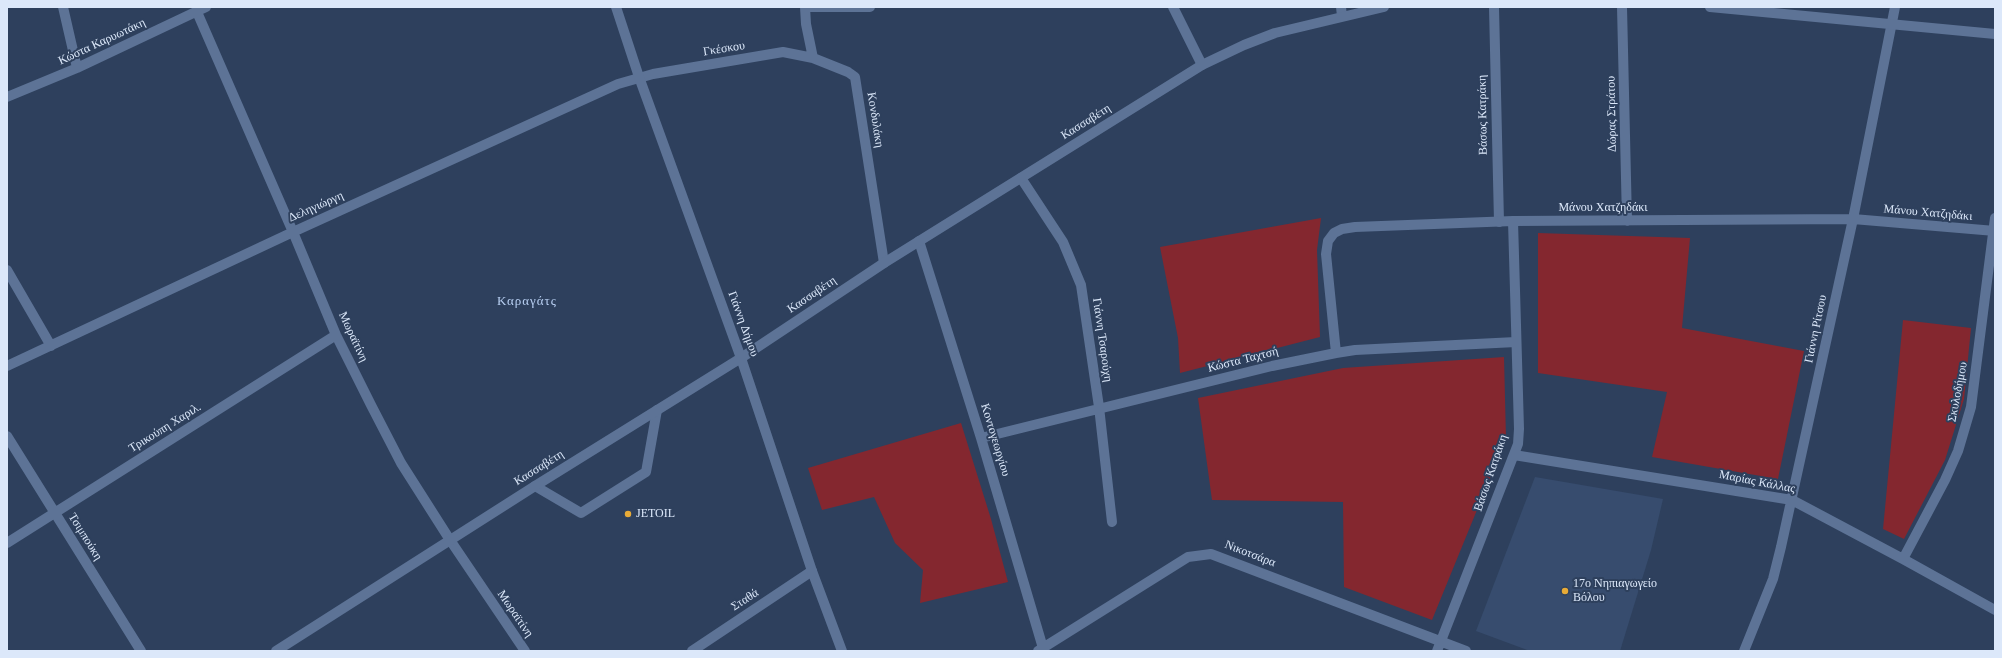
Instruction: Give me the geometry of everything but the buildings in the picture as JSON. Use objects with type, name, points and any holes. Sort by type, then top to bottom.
[{"type":"street","points":[[63,7],[77,68]]},
{"type":"street","name":"Κώστα Καρυωτάκη","points":[[7,97],[77,68],[206,7]]},
{"type":"street","name":"Γιάννη Δήμου","points":[[616,7],[639,77],[742,358],[812,571],[842,651]]},
{"type":"street","points":[[813,58],[806,24],[805,7],[870,7]]},
{"type":"street","points":[[1173,7],[1202,65]]},
{"type":"street","name":"Κασσαβέτη","points":[[276,651],[535,486],[742,358],[884,263],[1202,65],[1244,45],[1275,33],[1341,12],[1384,7]]},
{"type":"street","name":"Βάσως Κατράκη","points":[[1494,7],[1499,222]]},
{"type":"street","name":"Δώρας Στράτου","points":[[1622,7],[1627,221]]},
{"type":"street","points":[[1710,7],[1995,34]]},
{"type":"street","name":"Γιάννη Ρίτσου","points":[[1744,651],[1773,579],[1792,500],[1853,219],[1895,7]]},
{"type":"street","name":"Μωραϊτίνη","points":[[197,12],[293,232],[336,335],[401,463],[450,540],[525,651]]},
{"type":"street","name":"Γκέσκου","points":[[639,77],[783,52],[813,58]]},
{"type":"street","name":"Κονδυλάκη","points":[[813,58],[848,72],[855,77],[884,263]]},
{"type":"street","name":"Δεληγιώργη","points":[[7,366],[293,232],[611,88],[639,77]]},
{"type":"street","name":"Γιάννη Τσαρούχη","points":[[1021,178],[1063,242],[1078,274],[1086,310],[1112,522]]},
{"type":"street","name":"Σκυλοδήμου","points":[[1903,559],[1945,480],[1958,451],[1971,407],[1995,218]]},
{"type":"street","name":"Μάνου Χατζηδάκι","points":[[1336,353],[1326,254],[1328,241],[1334,233],[1342,229],[1355,227],[1514,221],[1853,219],[1994,231]]},
{"type":"street","name":"Βάσως Κατράκη","points":[[1439,646],[1518,444],[1519,429],[1514,221]]},
{"type":"street","name":"Κοντογεωργίου","points":[[919,241],[981,438],[1041,649]]},
{"type":"street","points":[[7,270],[51,346]]},
{"type":"street","name":"Τρικούπη Χαριλ.","points":[[7,543],[336,335]]},
{"type":"street","name":"Κώστα Ταχτσή","points":[[981,438],[1272,366],[1336,353],[1355,350],[1516,342]]},
{"type":"street","points":[[535,486],[581,513],[646,472],[657,410]]},
{"type":"street","name":"Τσιμπούκη","points":[[7,436],[141,651]]},
{"type":"street","name":"Μαρίας Κάλλας","points":[[1514,455],[1792,500],[1995,610]]},
{"type":"street","name":"Νικοτσάρα","points":[[1041,649],[1188,557],[1211,554],[1439,646],[1466,651]]},
{"type":"street","name":"Σταθά","points":[[692,651],[812,571]]},
{"type":"shaded area","points":[[1321,218],[1317,250],[1320,337],[1180,373],[1178,338],[1160,247]]},
{"type":"shaded area","points":[[1538,233],[1690,238],[1682,328],[1804,351],[1778,479],[1652,457],[1667,392],[1538,373]]},
{"type":"shaded area","points":[[1903,320],[1971,328],[1964,399],[1945,460],[1904,539],[1883,529]]},
{"type":"shaded area","points":[[1504,357],[1506,439],[1432,620],[1344,587],[1343,502],[1212,500],[1198,398],[1343,368]]},
{"type":"shaded area","points":[[961,423],[991,519],[1008,582],[920,603],[923,570],[895,543],[874,497],[822,510],[808,468]]},
{"type":"shaded area","name":"17ο Νηπιαγωγείο Βόλου","points":[[1535,477],[1663,499],[1651,550],[1620,651],[1530,651],[1476,631]]},
{"type":"place","name":"JETOIL","points":[[628,514]]},
{"type":"place","name":"17ο Νηπιαγωγείο Βόλου","points":[[1565,591]]},
{"type":"district","name":"Καραγάτς","points":[[527,302]]}]
